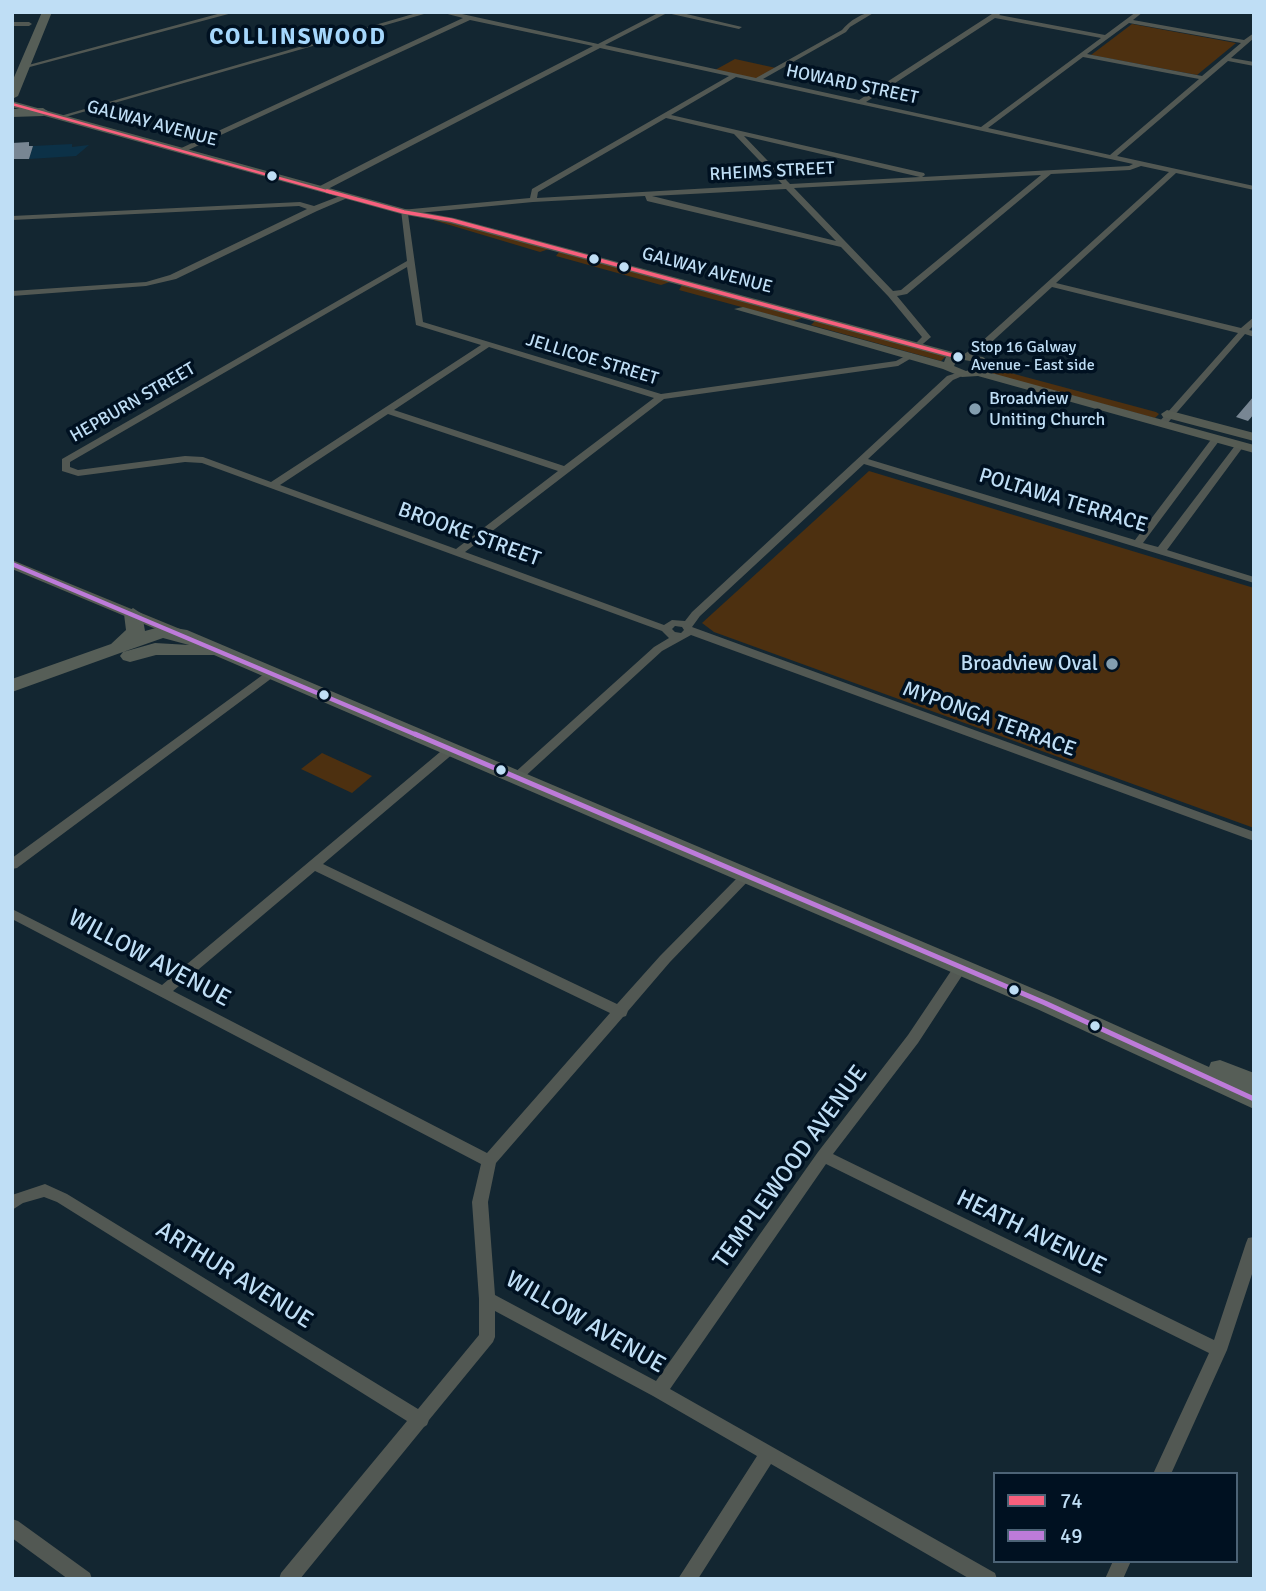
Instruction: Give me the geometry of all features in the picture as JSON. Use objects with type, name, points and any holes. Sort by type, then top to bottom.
[{"type":"highway","points":[[16,53],[34,12]]},
{"type":"highway","points":[[29,24],[45,18]]},
{"type":"highway","points":[[12,96],[45,18]]},
{"type":"highway","points":[[12,113],[43,112]]},
{"type":"highway","points":[[109,650],[136,632],[133,614]]},
{"type":"highway","points":[[12,686],[163,632],[180,634],[1045,1003],[1254,1099]]},
{"type":"highway","points":[[12,697],[155,649],[224,652]]},
{"type":"highway","points":[[1045,1003],[1119,1025],[1254,1083]]},
{"type":"street","points":[[24,67],[233,12]]},
{"type":"street","points":[[60,117],[428,12]]},
{"type":"street","name":"HOWARD STREET","points":[[443,12],[1250,187]]},
{"type":"street","points":[[321,189],[667,12],[739,27]]},
{"type":"street","points":[[757,80],[844,31],[872,12]]},
{"type":"street","points":[[982,129],[1140,12]]},
{"type":"street","points":[[860,102],[997,14],[1107,37]]},
{"type":"street","points":[[181,150],[468,18]]},
{"type":"street","points":[[1128,21],[1245,42]]},
{"type":"street","points":[[12,24],[29,24]]},
{"type":"street","points":[[1112,157],[1254,35]]},
{"type":"street","points":[[1082,55],[1202,78]]},
{"type":"street","points":[[1227,59],[1254,64]]},
{"type":"street","points":[[533,200],[535,191],[735,75]]},
{"type":"street","name":"GALWAY AVENUE","points":[[12,104],[404,212],[439,217],[914,351],[972,362],[1166,419],[1254,437]]},
{"type":"street","points":[[665,116],[922,175],[925,179]]},
{"type":"street","points":[[736,132],[891,294],[927,337],[914,351]]},
{"type":"street","name":"RHEIMS STREET","points":[[404,212],[533,200],[1130,168],[1141,163]]},
{"type":"street","points":[[516,778],[862,460],[949,371],[948,361],[972,362],[982,346],[1174,171]]},
{"type":"street","points":[[891,294],[904,292],[1048,173]]},
{"type":"street","points":[[1250,187],[1254,179]]},
{"type":"street","points":[[647,194],[650,199],[844,246]]},
{"type":"street","points":[[12,294],[146,284],[173,278],[314,209],[348,196]]},
{"type":"street","points":[[13,218],[300,204],[314,209]]},
{"type":"street","name":"JELLICOE STREET","points":[[404,212],[419,324],[661,397],[898,363],[914,351]]},
{"type":"street","name":"HEPBURN STREET","points":[[274,484],[203,460],[186,459],[78,473],[65,469],[65,461],[410,262]]},
{"type":"street","points":[[1051,284],[1254,334]]},
{"type":"street","points":[[1166,419],[1254,319]]},
{"type":"street","points":[[274,484],[487,345]]},
{"type":"street","name":"GALWAY AVENUE","points":[[914,351],[949,371],[963,374],[972,362]]},
{"type":"street","points":[[458,552],[661,397]]},
{"type":"street","points":[[388,411],[565,470]]},
{"type":"street","name":"GALWAY AVENUE","points":[[1166,419],[1216,439],[1254,449]]},
{"type":"street","points":[[1137,544],[1216,439]]},
{"type":"street","points":[[1161,551],[1240,445]]},
{"type":"street","name":"POLTAWA TERRACE","points":[[862,460],[1254,580]]},
{"type":"street","name":"BROOKE STREET","points":[[274,484],[678,630]]},
{"type":"street","points":[[12,564],[180,634]]},
{"type":"street","name":"MYPONGA TERRACE","points":[[678,630],[1254,837]]},
{"type":"street","points":[[12,865],[272,673]]},
{"type":"street","points":[[163,992],[450,750]]},
{"type":"street","points":[[313,865],[621,1012]]},
{"type":"street","points":[[489,1161],[666,959],[746,877]]},
{"type":"street","name":"WILLOW AVENUE","points":[[13,911],[489,1161],[480,1202],[486,1298],[659,1391],[988,1579]]},
{"type":"street","name":"TEMPLEWOOD AVENUE","points":[[659,1391],[822,1156],[899,1059],[960,968]]},
{"type":"street","name":"HEATH AVENUE","points":[[822,1156],[1219,1350]]},
{"type":"street","name":"ARTHUR AVENUE","points":[[15,1201],[45,1190],[62,1198],[421,1420]]},
{"type":"street","points":[[1163,1472],[1219,1350],[1254,1243]]},
{"type":"street","points":[[288,1579],[487,1338],[486,1298]]},
{"type":"street","points":[[687,1579],[768,1454]]},
{"type":"street","points":[[12,1527],[83,1579]]},
{"type":"street","points":[[1114,1579],[1121,1563]]},
{"type":"shaded area","points":[[1132,24],[1236,43],[1197,75],[1091,55]]},
{"type":"shaded area","points":[[735,59],[776,68],[757,79],[715,70]]},
{"type":"shaded area","points":[[72,144],[72,147],[89,145],[76,156],[29,159],[33,146]]},
{"type":"shaded area","points":[[433,220],[549,249],[540,252]]},
{"type":"shaded area","points":[[559,252],[670,282],[661,285],[556,256]]},
{"type":"shaded area","points":[[682,285],[802,318],[793,321],[679,290]]},
{"type":"shaded area","points":[[815,321],[947,355],[941,361],[811,325]]},
{"type":"shaded area","points":[[992,368],[1159,414],[1155,418],[987,373]]},
{"type":"shaded area","points":[[869,471],[1254,588],[1254,828],[714,632],[702,623]]},
{"type":"shaded area","points":[[322,753],[372,776],[352,793],[301,769]]},
{"type":"building","points":[[29,142],[29,146],[33,146],[29,159],[12,159],[12,143]]},
{"type":"building","points":[[1254,396],[1254,414],[1248,421],[1236,417]]},
{"type":"transit line","name":"74","points":[[12,104],[404,212],[451,220],[958,357]]},
{"type":"transit line","name":"49","points":[[12,564],[1045,1003],[1254,1099]]},
{"type":"place","name":"Stop 16 Galway Avenue - East side","points":[[958,357]]},
{"type":"place","name":"Broadview Uniting Church","points":[[975,409]]},
{"type":"place","name":"Broadview Oval","points":[[1112,664]]},
{"type":"district","name":"COLLINSWOOD","points":[[298,38]]}]
